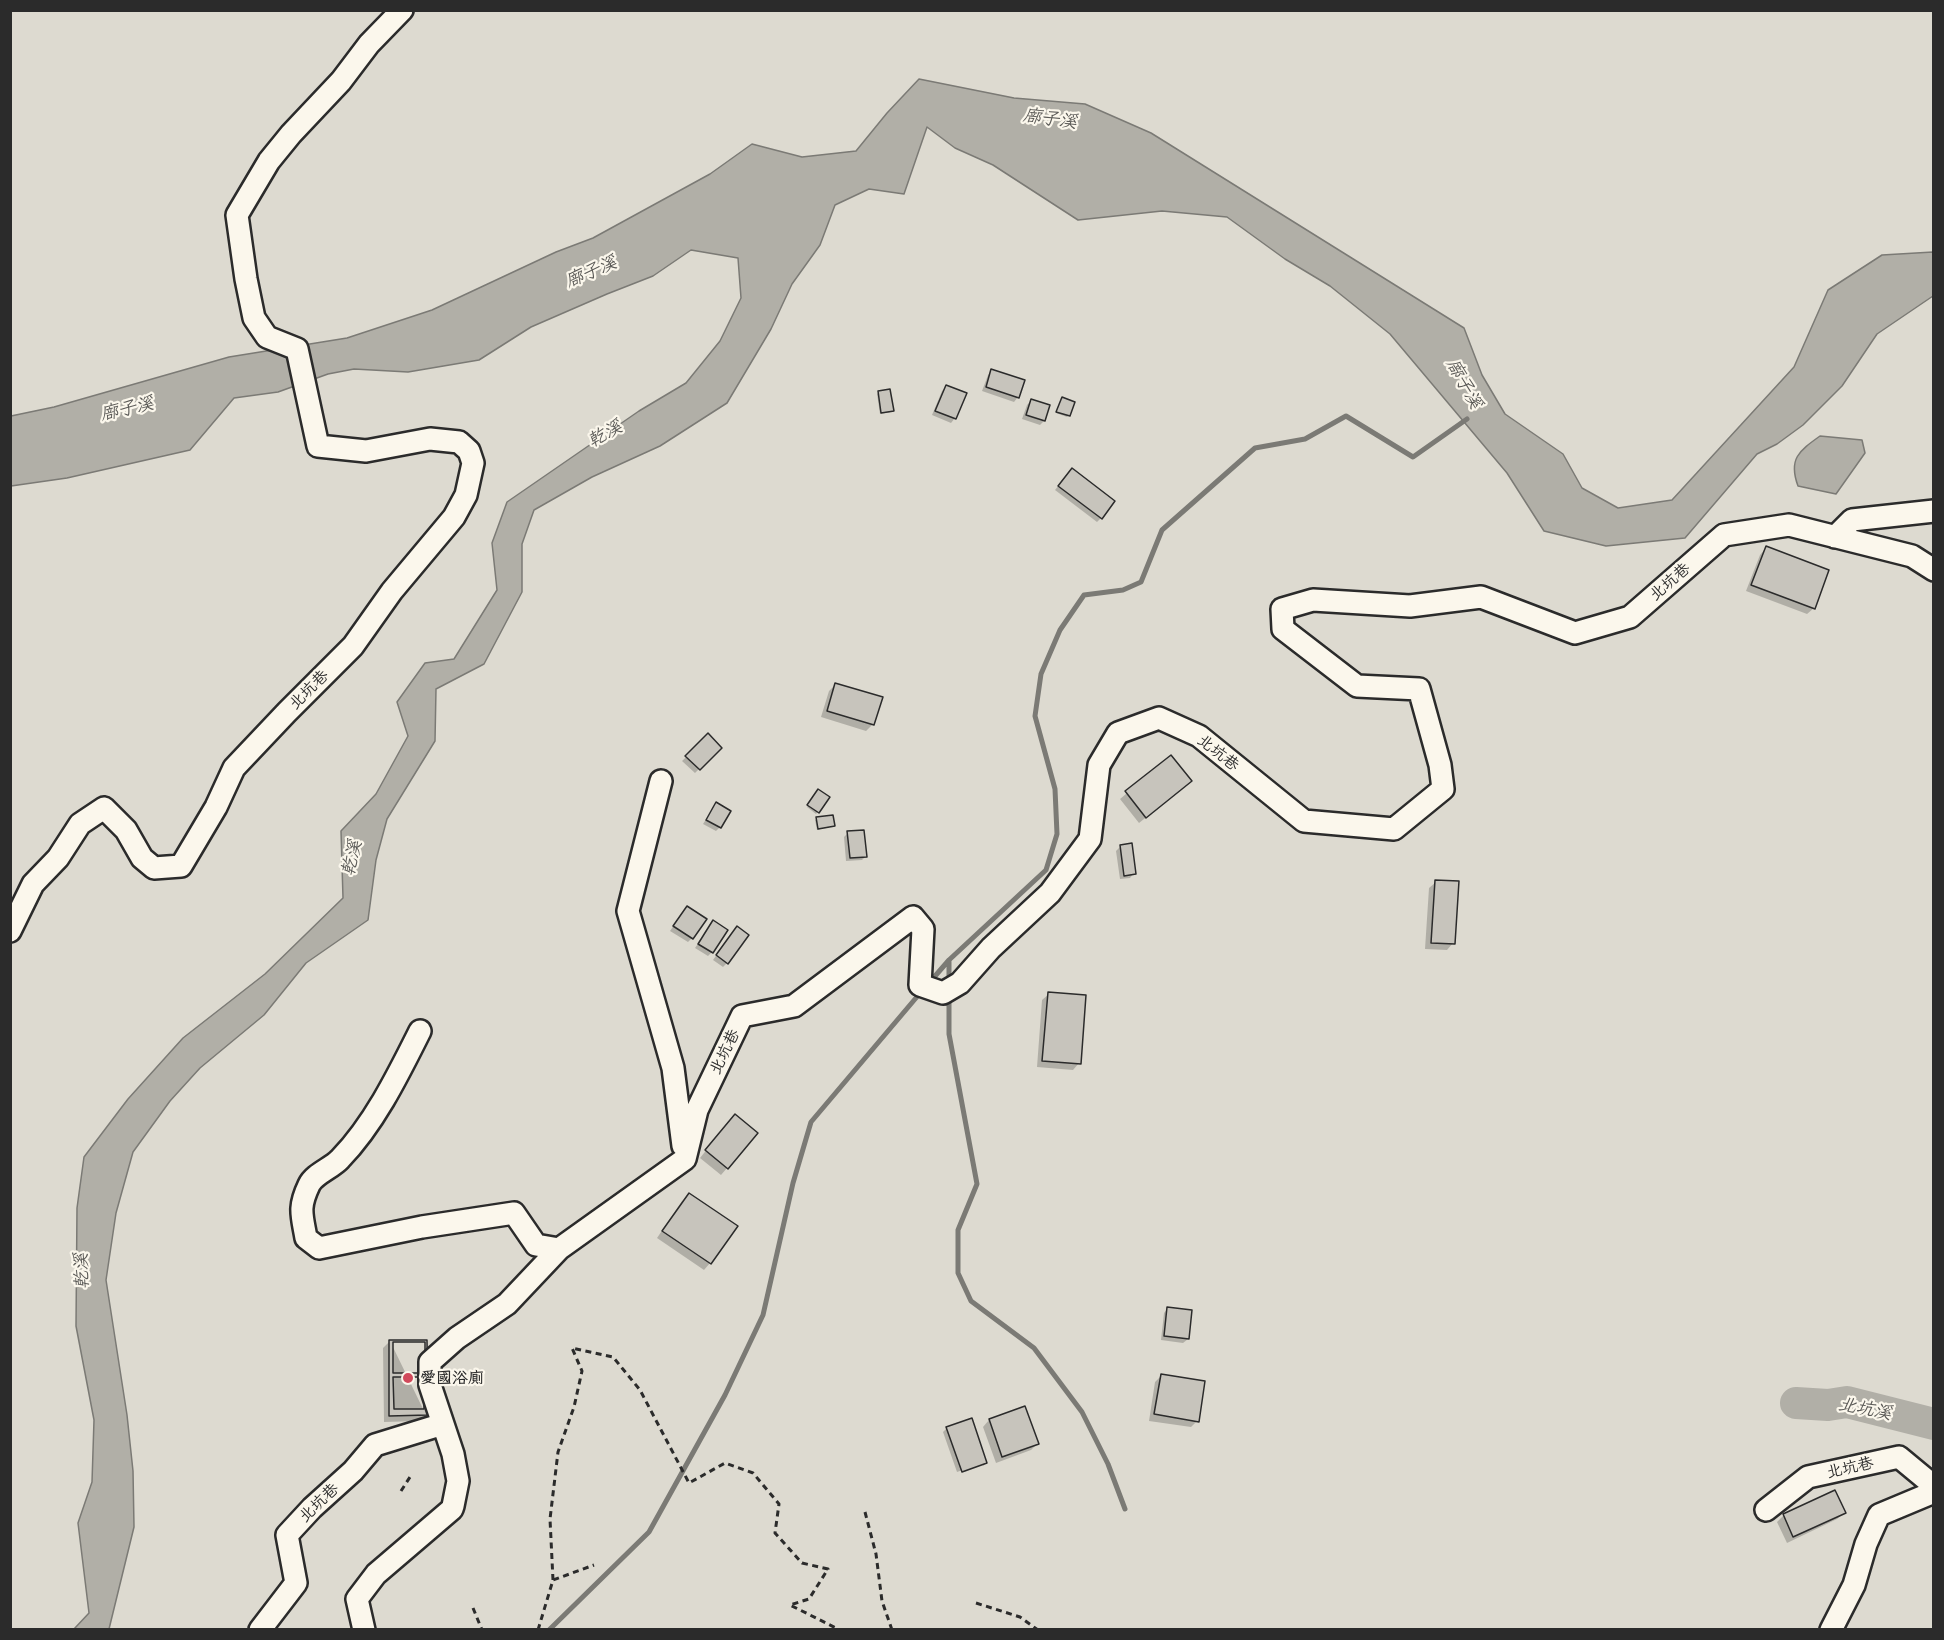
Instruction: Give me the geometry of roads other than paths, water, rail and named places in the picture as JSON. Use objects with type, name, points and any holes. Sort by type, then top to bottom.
[{"type":"street","name":"北坑巷","points":[[10,931],[33,884],[58,858],[80,824],[104,808],[126,830],[142,858],[154,868],[181,866],[216,807],[234,768],[353,646],[392,591],[454,518],[466,495],[473,463],[469,451],[459,442],[430,439],[366,451],[318,446],[297,349],[267,338],[254,318],[237,215],[276,152],[341,81],[369,44],[402,10]]},
{"type":"street","points":[[1835,537],[1852,520],[1934,511]]},
{"type":"street","name":"北坑巷","points":[[685,1159],[697,1110],[742,1016],[794,1006],[913,917],[923,929],[928,988],[943,993],[960,983],[992,948],[1050,893],[1090,839],[1099,765],[1118,733],[1159,718],[1199,736],[1304,821],[1394,829],[1443,789],[1440,765],[1419,689],[1357,686],[1283,629],[1282,609],[1313,600],[1410,606],[1481,597],[1575,633],[1630,617],[1724,535],[1789,525],[1912,556],[1934,570]]},
{"type":"street","points":[[364,1629],[357,1599],[376,1574],[452,1509],[458,1481],[453,1454],[430,1384],[430,1362],[458,1338],[507,1304],[559,1249],[685,1159],[673,1068],[628,912],[661,781]]},
{"type":"street","points":[[420,1031],[392,1087],[368,1124],[340,1160],[310,1182],[300,1208],[306,1238],[319,1248],[422,1227],[514,1213],[536,1245],[559,1249]]},
{"type":"street","name":"北坑巷","points":[[260,1629],[296,1583],[287,1535],[312,1508],[353,1471],[375,1445],[443,1424]]},
{"type":"street","name":"北坑巷","points":[[1766,1510],[1808,1477],[1899,1456],[1934,1486]]},
{"type":"street","points":[[1831,1629],[1854,1584],[1866,1544],[1879,1515],[1934,1492]]},
{"type":"water","points":[[919,79],[1014,98],[1085,104],[1151,133],[1464,328],[1482,375],[1505,414],[1563,454],[1582,488],[1618,508],[1672,500],[1794,367],[1828,290],[1882,255],[1933,252],[1933,296],[1877,334],[1842,386],[1803,425],[1777,444],[1757,454],[1685,538],[1606,546],[1544,531],[1507,473],[1390,334],[1330,286],[1285,259],[1227,217],[1162,211],[1078,220],[993,165],[955,148],[927,127],[904,194],[869,189],[835,205],[820,245],[792,284],[771,329],[727,403],[660,446],[592,477],[534,510],[522,544],[522,592],[484,664],[436,689],[435,741],[387,819],[376,860],[368,920],[306,963],[264,1015],[200,1068],[170,1101],[133,1152],[116,1213],[106,1280],[127,1415],[133,1471],[134,1527],[109,1629],[74,1629],[89,1613],[78,1523],[92,1482],[94,1420],[76,1326],[77,1208],[84,1157],[128,1099],[183,1038],[265,974],[343,898],[341,831],[376,794],[408,736],[397,702],[425,663],[454,659],[497,590],[492,543],[507,502],[639,411],[686,383],[720,341],[741,298],[738,258],[691,250],[653,276],[531,327],[479,360],[408,372],[354,369],[328,374],[278,392],[234,398],[190,450],[67,478],[11,486],[11,416],[54,407],[229,357],[347,338],[432,310],[556,252],[593,238],[710,174],[752,144],[802,157],[856,151]]},
{"type":"water","points":[[1820,436],[1862,440],[1865,453],[1836,494],[1798,486],[1795,477],[1797,456]]},
{"type":"waterway","name":"廍子溪","points":[[929,983],[949,960],[1046,870],[1057,834],[1055,789],[1035,716],[1041,674],[1060,630],[1084,595],[1123,590],[1141,582],[1162,530],[1255,448],[1305,439],[1346,416],[1413,457],[1467,419]]},
{"type":"waterway","points":[[949,960],[949,982]]},
{"type":"waterway","points":[[549,1630],[649,1532],[725,1395],[763,1315],[793,1183],[811,1122],[921,992]]},
{"type":"waterway","points":[[949,994],[949,1034],[977,1184],[958,1230],[958,1273],[971,1301],[1034,1348],[1082,1412],[1108,1464],[1125,1509]]},
{"type":"waterway","name":"北坑溪","points":[[1796,1403],[1828,1405],[1847,1402],[1934,1424]]},
{"type":"place","name":"愛國浴廁","points":[[408,1378]]},
{"type":"water label","name":"乾溪","points":[[605,434]]},
{"type":"water label","name":"乾溪","points":[[352,858]]},
{"type":"water label","name":"乾溪","points":[[82,1271]]}]
